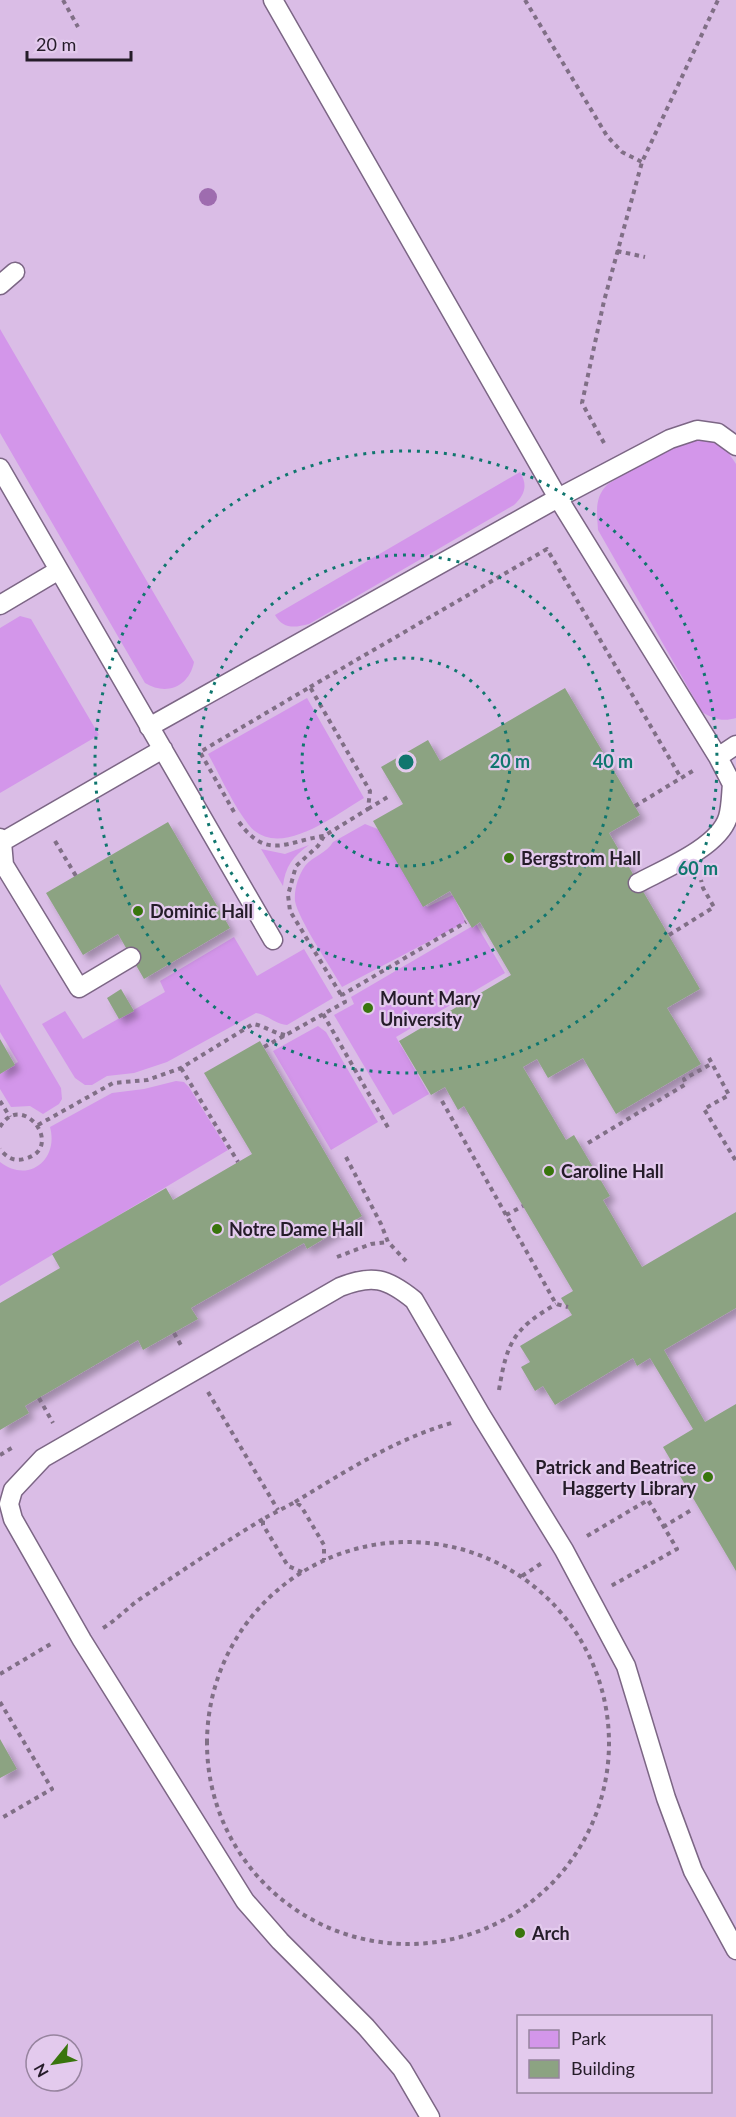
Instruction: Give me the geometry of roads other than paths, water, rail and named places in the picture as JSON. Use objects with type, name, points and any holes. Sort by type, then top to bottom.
[{"type":"lane","points":[[273,0],[558,498],[718,757],[734,788],[728,818],[716,835],[697,851],[638,883]]},
{"type":"lane","points":[[0,285],[15,272]]},
{"type":"lane","points":[[149,727],[558,498],[670,439],[697,430],[718,433],[736,446]]},
{"type":"lane","points":[[0,468],[273,940]]},
{"type":"lane","points":[[0,605],[59,570]]},
{"type":"lane","points":[[718,757],[736,745]]},
{"type":"lane","points":[[131,957],[79,988],[4,865],[1,840],[42,819],[163,748]]},
{"type":"lane","points":[[430,2117],[402,2069],[366,2027],[280,1941],[244,1901],[79,1634],[13,1519],[9,1504],[13,1490],[43,1458],[340,1287],[359,1279],[380,1280],[399,1287],[414,1300],[564,1550],[626,1666],[666,1798],[693,1871],[736,1950]]},
{"type":"place","name":"Bergstrom Hall","points":[[509,858]]},
{"type":"place","name":"Dominic Hall","points":[[138,911]]},
{"type":"place","name":"Mount Mary University","points":[[368,1008]]},
{"type":"place","name":"Caroline Hall","points":[[549,1171]]},
{"type":"place","name":"Notre Dame Hall","points":[[217,1229]]},
{"type":"place","name":"Patrick and Beatrice Haggerty Library","points":[[708,1477]]},
{"type":"place","name":"Arch","points":[[520,1933]]}]
